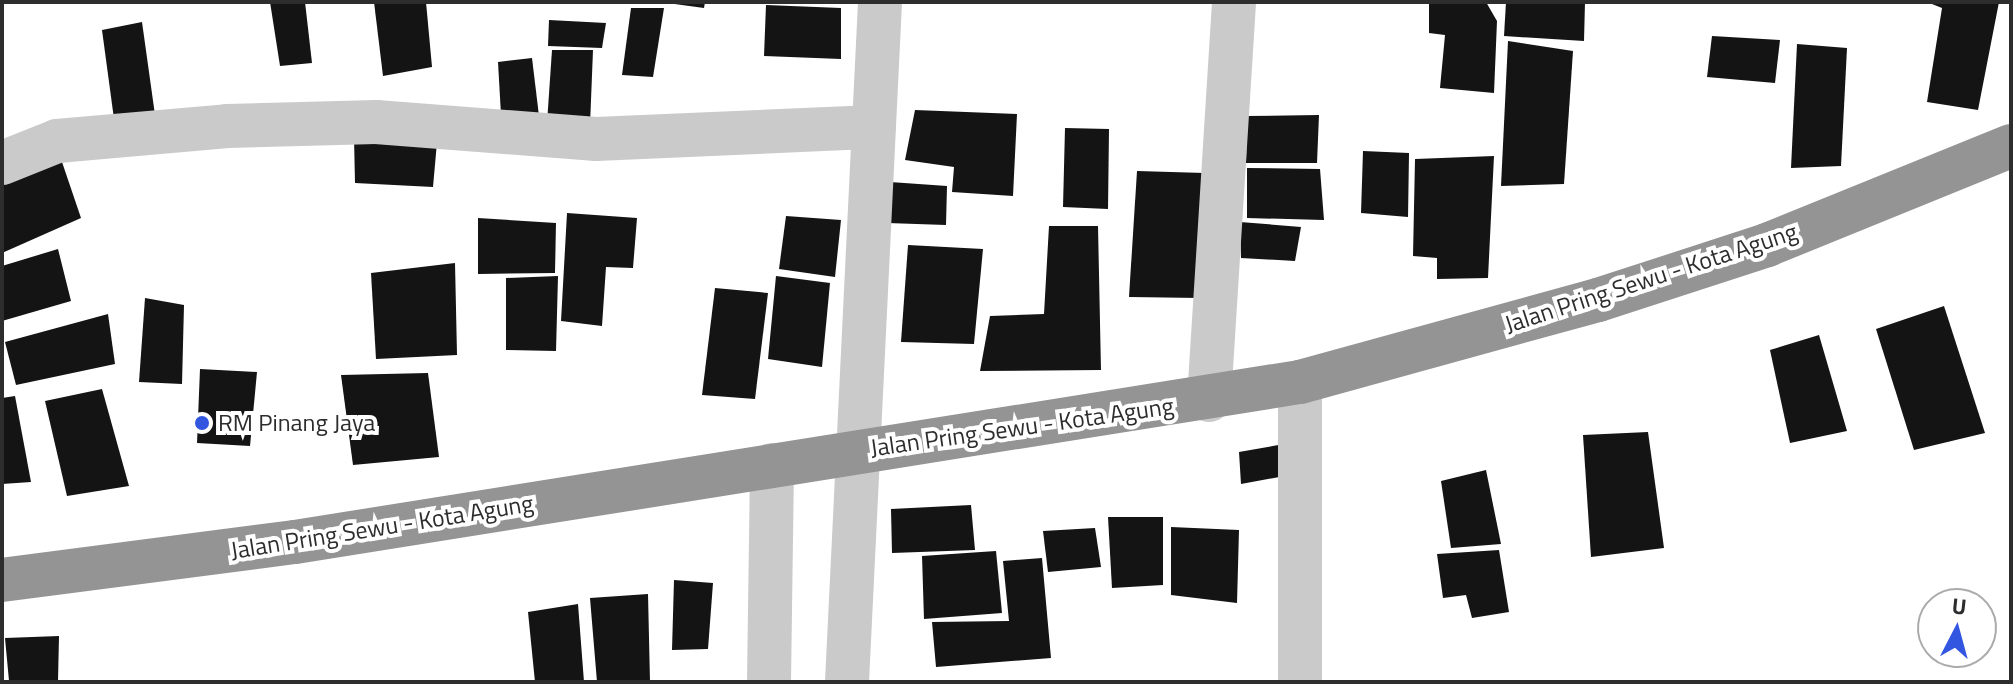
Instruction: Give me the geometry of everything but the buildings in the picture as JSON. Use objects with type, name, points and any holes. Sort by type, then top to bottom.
[{"type":"highway","name":"Jalan Pring Sewu - Kota Agung","points":[[2,580],[295,542],[772,465],[1209,400],[1300,382],[1598,300],[1767,245],[2011,146]]},
{"type":"street","points":[[847,682],[880,2]]},
{"type":"street","points":[[1209,400],[1234,2]]},
{"type":"street","points":[[2,163],[57,141],[227,126],[376,122],[596,139],[874,127]]},
{"type":"street","points":[[1300,382],[1300,682]]},
{"type":"street","points":[[769,682],[772,465]]},
{"type":"place","name":"RM Pinang Jaya","points":[[202,423]]}]
